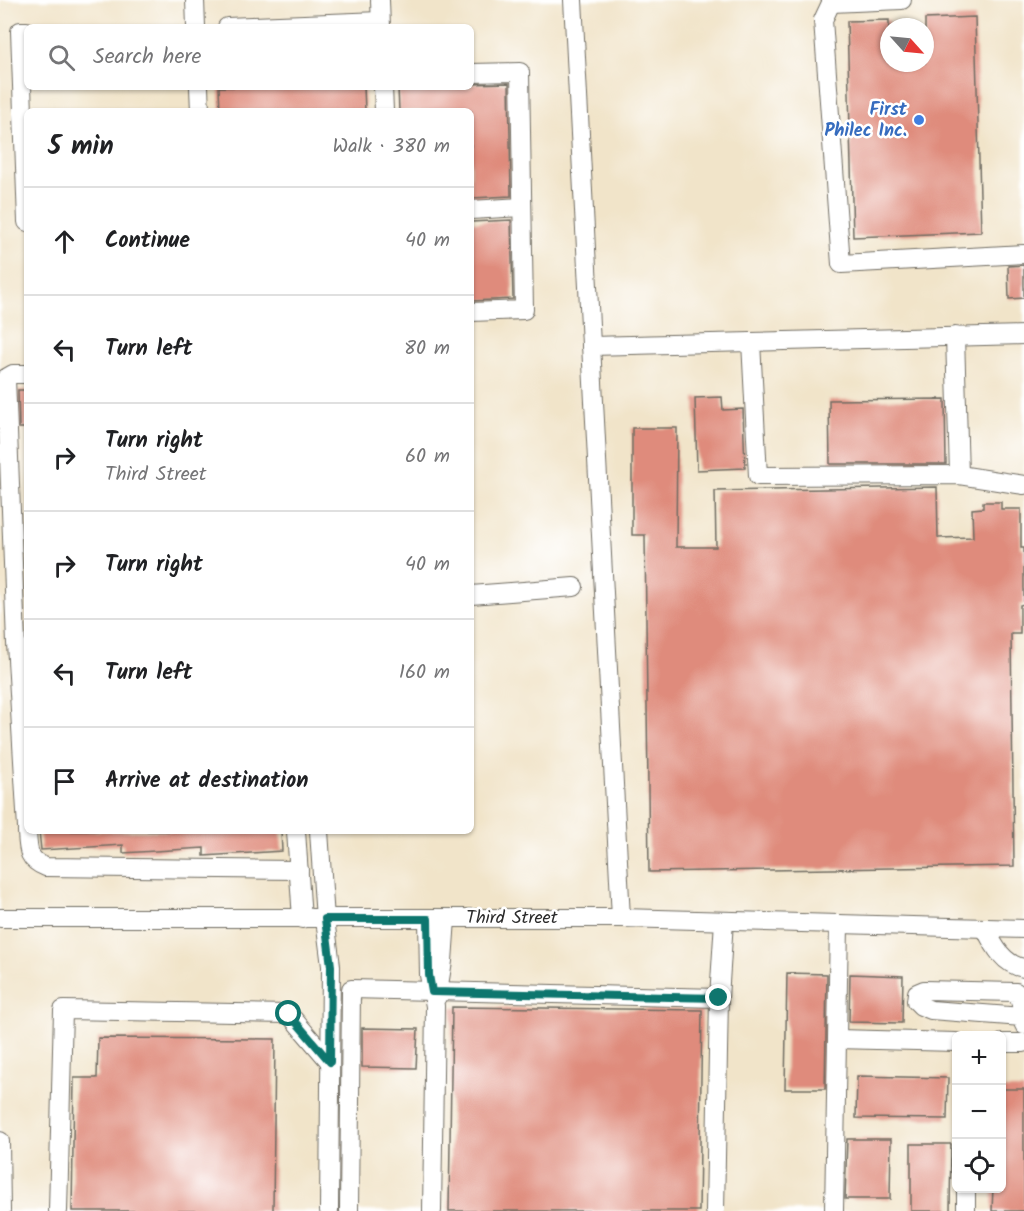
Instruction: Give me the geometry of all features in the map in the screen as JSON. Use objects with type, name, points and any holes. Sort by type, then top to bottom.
[{"type":"street","points":[[195,0],[196,24]]},
{"type":"street","points":[[380,0],[381,24]]},
{"type":"street","points":[[573,0],[621,918]]},
{"type":"street","points":[[902,0],[831,1],[823,20],[841,264],[1024,254]]},
{"type":"street","points":[[24,31],[20,31],[24,126]]},
{"type":"street","points":[[474,73],[520,72],[524,310],[474,312]]},
{"type":"street","points":[[199,90],[200,108]]},
{"type":"street","points":[[383,90],[384,108]]},
{"type":"street","points":[[474,210],[522,207]]},
{"type":"street","points":[[591,346],[1024,335]]},
{"type":"street","points":[[955,336],[958,475]]},
{"type":"street","points":[[751,342],[758,476],[958,475],[1024,485]]},
{"type":"street","points":[[24,374],[13,374],[6,378],[22,643],[24,717]]},
{"type":"street","points":[[474,595],[574,588]]},
{"type":"street","points":[[27,834],[28,854],[38,864],[46,867],[299,870]]},
{"type":"street","points":[[296,834],[302,919]]},
{"type":"street","points":[[319,834],[331,966],[328,1211]]},
{"type":"street","name":"Third Street","points":[[0,918],[621,918],[1024,929]]},
{"type":"street","points":[[432,1211],[435,996],[429,975],[437,919]]},
{"type":"street","points":[[715,1211],[719,998],[724,921]]},
{"type":"street","points":[[834,1211],[839,924]]},
{"type":"street","points":[[985,928],[995,948],[1008,961],[1024,968]]},
{"type":"street","points":[[348,1211],[351,989],[435,996],[719,998]]},
{"type":"street","points":[[924,990],[1016,992],[1020,997],[1023,1021],[931,1011],[916,1001],[917,993],[924,990]]},
{"type":"street","points":[[58,1211],[63,1010],[289,1014],[330,1062]]},
{"type":"street","points":[[837,1039],[952,1042]]},
{"type":"street","points":[[1006,1043],[1024,1043]]},
{"type":"street","points":[[0,1141],[1,1211]]},
{"type":"street","points":[[966,1193],[966,1211]]},
{"type":"building","points":[[975,17],[981,232],[853,237],[847,21],[880,20],[880,72],[934,72],[934,19]]},
{"type":"building","points":[[509,83],[511,196],[474,198],[474,108],[399,108],[398,90],[474,90],[474,84]]},
{"type":"building","points":[[219,90],[364,90],[365,108],[220,108]]},
{"type":"building","points":[[511,220],[513,299],[474,301],[474,222]]},
{"type":"building","points":[[1024,265],[1024,298],[1009,299],[1008,266]]},
{"type":"building","points":[[18,390],[24,390],[24,428],[19,428]]},
{"type":"building","points":[[722,397],[723,410],[743,409],[745,468],[697,470],[695,398]]},
{"type":"building","points":[[945,399],[946,464],[830,464],[829,400]]},
{"type":"building","points":[[632,428],[677,428],[676,547],[716,547],[715,491],[937,487],[938,538],[973,537],[972,509],[983,508],[983,502],[1001,502],[1001,509],[1021,509],[1024,604],[1020,605],[1020,634],[1011,634],[1014,866],[649,872],[645,535],[632,535]]},
{"type":"building","points":[[39,834],[281,834],[282,851],[204,856],[204,848],[123,853],[123,845],[41,850]]},
{"type":"building","points":[[787,973],[827,974],[825,1089],[785,1089]]},
{"type":"building","points":[[850,974],[903,976],[902,1023],[849,1022]]},
{"type":"building","points":[[452,1007],[702,1010],[699,1211],[449,1211]]},
{"type":"building","points":[[362,1028],[418,1029],[416,1068],[362,1067]]},
{"type":"building","points":[[98,1038],[275,1039],[273,1211],[72,1211],[74,1078],[97,1078]]},
{"type":"building","points":[[857,1076],[948,1078],[947,1119],[856,1118]]},
{"type":"building","points":[[1006,1089],[1024,1089],[1024,1211],[992,1211],[993,1193],[1006,1193]]},
{"type":"building","points":[[847,1139],[891,1139],[890,1199],[845,1199]]},
{"type":"building","points":[[911,1144],[951,1144],[950,1211],[911,1211]]},
{"type":"place","name":"First Philec Inc.","points":[[919,120]]},
{"type":"route","points":[[289,1014],[330,1062],[331,966],[325,919],[428,919],[428,958],[432,992],[719,998]]}]
